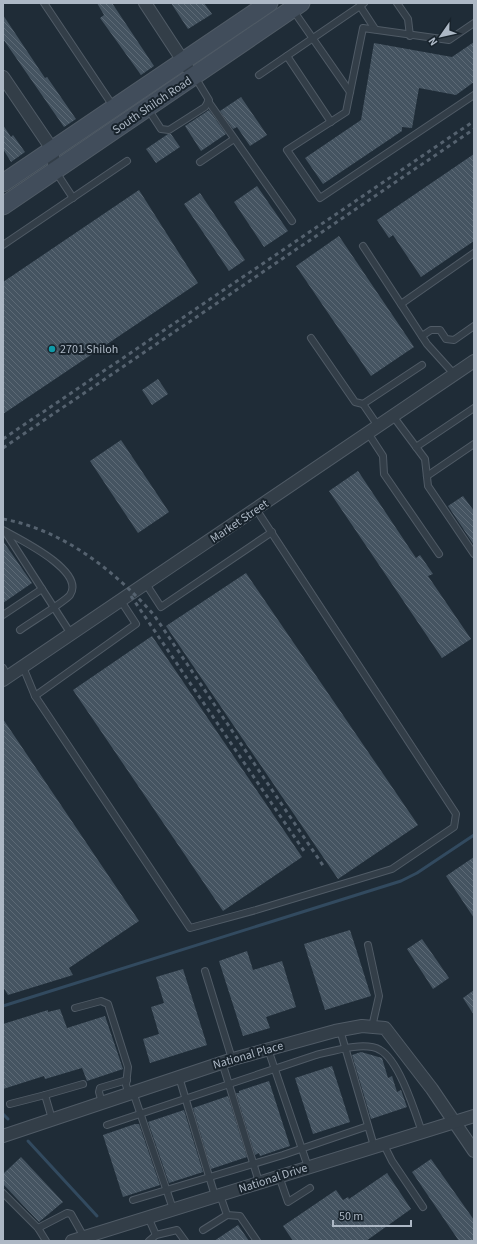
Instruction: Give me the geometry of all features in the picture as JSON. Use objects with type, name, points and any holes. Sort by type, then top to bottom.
[{"type":"main road","name":"South Shiloh Road","points":[[3,182],[269,3]]},
{"type":"main road","name":"South Shiloh Road","points":[[3,206],[297,5]]},
{"type":"street","points":[[145,3],[194,76]]},
{"type":"street","points":[[3,77],[52,150],[55,171]]},
{"type":"street","name":"Market Street","points":[[5,675],[23,667],[474,361]]},
{"type":"street","name":"National Place","points":[[3,1136],[227,1061],[340,1030],[362,1026],[385,1028],[432,1089],[474,1151]]},
{"type":"street","name":"National Drive","points":[[72,1241],[84,1237],[101,1237],[148,1217],[379,1144],[474,1116]]},
{"type":"lane","points":[[44,3],[114,107]]},
{"type":"lane","points":[[397,3],[408,19],[410,36]]},
{"type":"lane","points":[[259,75],[362,4],[375,29]]},
{"type":"lane","points":[[297,5],[313,38],[350,92]]},
{"type":"lane","points":[[474,23],[449,40],[410,36],[363,28],[346,112],[287,150],[320,198],[474,95]]},
{"type":"lane","points":[[287,56],[331,122]]},
{"type":"lane","points":[[194,76],[208,101],[292,221]]},
{"type":"lane","points":[[147,108],[161,129],[169,130],[205,107],[208,101]]},
{"type":"lane","points":[[200,162],[234,139]]},
{"type":"lane","points":[[3,245],[127,161]]},
{"type":"lane","points":[[55,171],[73,198]]},
{"type":"lane","points":[[363,246],[422,336],[454,374]]},
{"type":"lane","points":[[401,304],[474,253]]},
{"type":"lane","points":[[422,336],[431,330],[440,330],[446,339],[454,340],[474,326]]},
{"type":"lane","points":[[311,338],[356,402],[363,404],[378,426]]},
{"type":"lane","points":[[363,404],[422,365]]},
{"type":"lane","points":[[416,447],[474,408]]},
{"type":"lane","points":[[393,416],[425,459],[428,486],[474,554]]},
{"type":"lane","points":[[368,433],[383,456],[384,474],[439,554]]},
{"type":"lane","points":[[427,476],[474,444]]},
{"type":"lane","points":[[23,667],[35,696],[190,928],[256,910],[392,869],[454,827],[456,814],[256,509]]},
{"type":"lane","points":[[4,530],[71,634]]},
{"type":"lane","points":[[4,530],[54,560],[68,574],[73,585],[70,595],[20,630]]},
{"type":"lane","points":[[146,584],[161,607],[272,532]]},
{"type":"lane","points":[[3,615],[42,589]]},
{"type":"lane","points":[[35,696],[136,624],[121,601]]},
{"type":"lane","points":[[368,945],[379,996],[372,1027]]},
{"type":"lane","points":[[205,971],[227,1061],[229,1085],[259,1182]]},
{"type":"lane","points":[[75,1008],[101,1001],[108,1004],[128,1067],[126,1085],[141,1115],[173,1209]]},
{"type":"lane","points":[[340,1030],[368,1126],[423,1207]]},
{"type":"lane","points":[[107,1125],[186,1100],[316,1055],[344,1048],[370,1047],[381,1050],[391,1059],[410,1097],[422,1132]]},
{"type":"lane","points":[[268,1049],[308,1167]]},
{"type":"lane","points":[[179,1077],[209,1176],[227,1215]]},
{"type":"lane","points":[[102,1102],[99,1092],[100,1088],[127,1080]]},
{"type":"lane","points":[[10,1104],[83,1084]]},
{"type":"lane","points":[[45,1094],[52,1119]]},
{"type":"lane","points":[[133,1200],[253,1164],[368,1126]]},
{"type":"lane","points":[[279,1176],[288,1202],[310,1188]]},
{"type":"lane","points":[[3,1193],[38,1228],[46,1241]]},
{"type":"lane","points":[[38,1228],[67,1213],[71,1214],[84,1237]]},
{"type":"lane","points":[[203,1230],[227,1215],[240,1216],[257,1241]]},
{"type":"lane","points":[[148,1217],[156,1235]]},
{"type":"lane","points":[[149,1241],[156,1235],[177,1230],[185,1241]]},
{"type":"building","points":[[97,3],[112,3],[154,66],[141,75],[100,18],[104,15]]},
{"type":"building","points":[[171,3],[204,3],[212,14],[188,29]]},
{"type":"building","points":[[3,15],[45,78],[47,77],[76,119],[64,127],[3,39]]},
{"type":"building","points":[[474,42],[474,82],[456,95],[419,88],[412,128],[402,127],[402,131],[323,184],[305,158],[361,120],[374,43],[452,57]]},
{"type":"building","points":[[241,97],[267,135],[250,146],[237,127],[233,129],[220,111]]},
{"type":"building","points":[[209,110],[226,134],[201,151],[185,126]]},
{"type":"building","points":[[3,125],[11,137],[13,135],[25,152],[11,162],[3,149]]},
{"type":"building","points":[[168,134],[171,134],[180,147],[156,163],[146,149]]},
{"type":"building","points":[[474,154],[474,241],[421,277],[393,235],[389,238],[377,220]]},
{"type":"building","points":[[257,186],[288,231],[264,247],[234,202]]},
{"type":"building","name":"2701 Shiloh","points":[[139,190],[198,283],[3,414],[3,282]]},
{"type":"building","points":[[200,193],[245,260],[229,271],[184,204]]},
{"type":"building","points":[[339,236],[414,347],[371,376],[296,266]]},
{"type":"building","points":[[158,379],[168,394],[152,405],[142,390]]},
{"type":"building","points":[[121,440],[169,512],[138,533],[90,461]]},
{"type":"building","points":[[358,471],[416,558],[420,555],[433,574],[428,576],[471,639],[442,658],[329,491]]},
{"type":"building","points":[[463,496],[474,511],[474,545],[448,506]]},
{"type":"building","points":[[3,541],[32,583],[3,603]]},
{"type":"building","points":[[246,573],[418,825],[338,879],[166,626]]},
{"type":"building","points":[[152,636],[302,857],[223,911],[73,690]]},
{"type":"building","points":[[3,719],[139,921],[69,968],[73,975],[8,995],[3,987]]},
{"type":"building","points":[[474,857],[474,918],[446,876]]},
{"type":"building","points":[[350,930],[371,996],[325,1010],[304,944]]},
{"type":"building","points":[[422,939],[449,978],[433,989],[407,949]]},
{"type":"building","points":[[247,951],[253,970],[282,961],[296,1007],[266,1017],[270,1028],[243,1036],[219,961]]},
{"type":"building","points":[[183,969],[207,1045],[150,1063],[143,1039],[159,1034],[151,1007],[164,1003],[156,977]]},
{"type":"building","points":[[474,990],[474,1015],[463,998]]},
{"type":"building","points":[[60,1009],[67,1028],[105,1016],[123,1069],[87,1081],[82,1068],[45,1079],[44,1076],[3,1089],[3,1024],[48,1010],[48,1012]]},
{"type":"building","points":[[361,1052],[382,1058],[388,1078],[392,1076],[397,1092],[401,1090],[407,1107],[371,1119],[352,1055]]},
{"type":"building","points":[[332,1066],[350,1122],[313,1134],[295,1078]]},
{"type":"building","points":[[269,1081],[290,1146],[260,1156],[259,1153],[255,1155],[236,1093]]},
{"type":"building","points":[[228,1096],[247,1157],[211,1169],[193,1108]]},
{"type":"building","points":[[184,1110],[203,1172],[169,1183],[148,1122]]},
{"type":"building","points":[[139,1124],[160,1185],[123,1197],[103,1135]]},
{"type":"building","points":[[21,1157],[63,1202],[39,1222],[3,1184],[3,1174]]},
{"type":"building","points":[[431,1159],[474,1220],[474,1241],[459,1241],[412,1172]]},
{"type":"building","points":[[387,1173],[411,1209],[366,1241],[293,1241],[283,1226],[336,1190],[343,1200],[348,1197],[349,1199]]},
{"type":"building","points":[[238,1225],[249,1241],[214,1241]]},
{"type":"waterway","points":[[3,1006],[401,881],[417,873],[474,835]]},
{"type":"waterway","points":[[3,1114],[8,1119]]},
{"type":"waterway","points":[[28,1141],[97,1216]]},
{"type":"railway","points":[[3,439],[474,121]]},
{"type":"railway","points":[[3,448],[474,129]]},
{"type":"railway","points":[[3,519],[25,524],[46,532],[67,542],[86,554],[122,583],[154,615],[324,867]]},
{"type":"railway","points":[[131,596],[304,851]]},
{"type":"place","name":"2701 Shiloh","points":[[52,349]]}]
